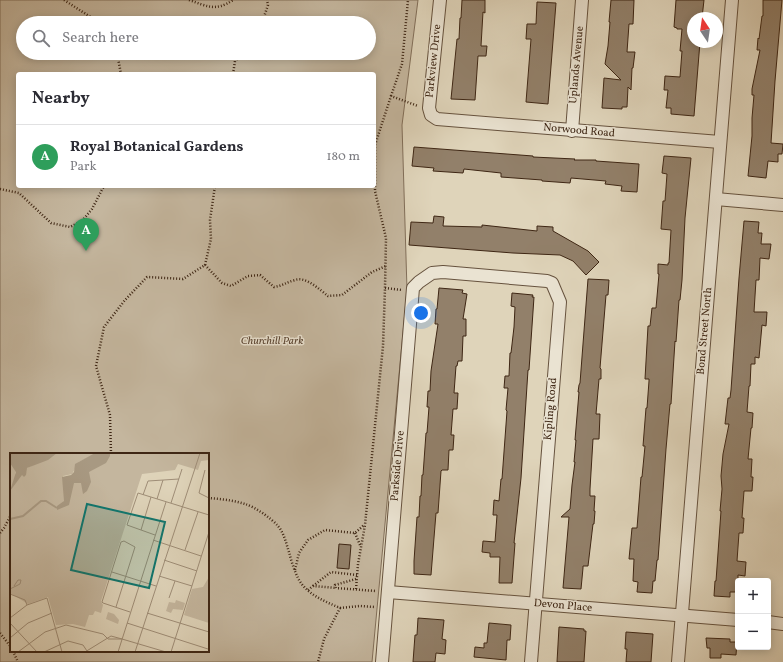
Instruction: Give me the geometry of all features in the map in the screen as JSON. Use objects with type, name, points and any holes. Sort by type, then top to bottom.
[{"type":"street","name":"Parkview Drive","points":[[434,114],[430,98],[440,0]]},
{"type":"street","name":"Uplands Avenue","points":[[572,131],[582,0]]},
{"type":"street","name":"Bond Street North","points":[[678,662],[732,0]]},
{"type":"street","name":"Norwood Road","points":[[434,114],[572,131],[720,142]]},
{"type":"street","points":[[716,200],[783,205]]},
{"type":"street","name":"Kipling Road","points":[[413,291],[413,288],[427,276],[432,273],[443,272],[547,281],[552,283],[560,302],[530,662]]},
{"type":"street","name":"Parkside Drive","points":[[382,662],[413,291]]},
{"type":"street","name":"Devon Place","points":[[388,592],[735,620]]},
{"type":"street","points":[[771,622],[783,624]]},
{"type":"path","points":[[64,0],[89,16]]},
{"type":"path","points":[[189,0],[212,8],[226,5],[233,0]]},
{"type":"path","points":[[264,16],[268,5],[267,0]]},
{"type":"path","points":[[376,142],[402,64],[408,0]]},
{"type":"path","points":[[118,60],[121,72]]},
{"type":"path","points":[[232,72],[236,60]]},
{"type":"path","points":[[391,96],[434,114]]},
{"type":"path","points":[[0,189],[19,193],[51,222],[70,226],[82,221],[92,210],[103,188]]},
{"type":"path","points":[[111,453],[110,415],[96,366],[104,327],[125,300],[147,277],[183,279],[205,265],[211,239],[210,220],[215,188]]},
{"type":"path","points":[[356,589],[358,564],[365,525],[382,346],[385,288],[386,238],[375,188]]},
{"type":"path","points":[[205,265],[222,283],[231,286],[248,276],[260,275],[274,287],[297,279],[308,281],[328,296],[342,295],[372,272],[386,266]]},
{"type":"path","points":[[385,288],[413,291]]},
{"type":"path","points":[[209,498],[246,504],[259,511],[279,527],[298,579],[317,597],[340,608],[360,606],[386,608]]},
{"type":"path","points":[[0,532],[10,517]]},
{"type":"path","points":[[295,570],[299,553],[308,540],[325,530],[355,533],[365,525]]},
{"type":"path","points":[[355,533],[361,546]]},
{"type":"path","points":[[308,590],[331,572],[357,575]]},
{"type":"path","points":[[336,588],[335,585],[356,579]]},
{"type":"path","points":[[313,586],[388,592]]},
{"type":"path","points":[[318,662],[324,639],[340,608]]},
{"type":"path","points":[[0,633],[10,646]]},
{"type":"path","points":[[13,652],[18,662]]},
{"type":"green space","name":"Churchill Park","points":[[0,0],[418,0],[402,125],[407,290],[372,662],[0,662]]},
{"type":"building","points":[[462,0],[485,0],[481,46],[487,46],[486,56],[478,56],[475,100],[451,99],[457,39],[459,39]]},
{"type":"building","points":[[611,0],[634,0],[633,24],[629,24],[627,52],[635,52],[632,68],[631,90],[628,87],[627,107],[622,107],[622,109],[602,108],[604,78],[621,80],[605,64],[608,46]]},
{"type":"building","points":[[676,0],[704,0],[703,12],[687,12],[687,48],[700,48],[694,116],[671,114],[671,108],[666,108],[668,90],[664,90],[665,76],[680,77],[682,29],[677,29],[674,27]]},
{"type":"building","points":[[763,0],[782,0],[771,143],[783,144],[782,154],[778,154],[778,162],[768,161],[766,178],[748,176],[754,95],[752,95],[752,89],[760,50],[757,50],[763,16]]},
{"type":"building","points":[[537,2],[556,3],[548,104],[526,102],[531,39],[526,39],[527,24],[536,24]]},
{"type":"building","points":[[414,147],[639,164],[637,192],[621,191],[622,186],[605,184],[606,181],[571,178],[570,183],[501,177],[501,173],[464,169],[463,173],[433,171],[434,168],[412,166]]},
{"type":"building","points":[[664,156],[691,158],[658,560],[652,593],[637,592],[638,582],[633,581],[634,559],[629,559],[632,528],[637,528],[645,446],[643,446],[649,381],[649,379],[645,379],[648,326],[650,326],[652,308],[656,308],[659,274],[658,264],[668,265],[669,263],[671,230],[661,229],[667,174],[662,173]]},
{"type":"building","points":[[434,216],[444,217],[443,226],[482,227],[482,225],[537,231],[537,226],[553,227],[553,231],[588,251],[599,262],[586,275],[573,261],[560,255],[409,245],[411,222],[433,223]]},
{"type":"building","points":[[744,221],[759,222],[758,233],[762,233],[761,244],[771,244],[769,259],[760,258],[759,280],[756,280],[754,312],[767,312],[766,326],[762,325],[759,358],[755,357],[755,364],[751,364],[749,386],[747,412],[753,413],[748,459],[752,459],[751,477],[753,477],[752,491],[744,491],[742,518],[744,518],[743,533],[739,533],[737,561],[746,562],[745,576],[738,575],[738,578],[735,578],[735,592],[730,592],[730,597],[714,596],[721,511],[721,476],[723,454],[729,424],[725,424],[728,398],[730,398],[731,390]]},
{"type":"building","points":[[588,279],[609,280],[608,295],[606,295],[600,368],[601,379],[599,379],[596,414],[600,414],[599,439],[593,439],[590,496],[595,496],[594,524],[588,566],[583,566],[581,589],[563,588],[569,517],[561,517],[570,509],[575,462],[578,392]]},
{"type":"building","points":[[439,288],[463,290],[462,293],[467,294],[463,319],[466,319],[466,336],[463,336],[462,361],[458,361],[456,366],[454,393],[458,393],[457,409],[453,409],[451,435],[454,435],[453,450],[449,450],[448,470],[441,471],[431,575],[414,574],[414,561],[417,517],[419,517],[427,433],[429,407],[427,407],[428,391],[430,391],[431,371],[438,324],[435,324]]},
{"type":"building","points":[[512,293],[533,295],[532,297],[534,297],[512,583],[499,583],[500,557],[490,557],[490,553],[482,552],[483,541],[495,542],[497,515],[493,515],[494,500],[499,501],[502,479],[508,388],[504,388],[505,376],[509,376],[510,353],[514,327],[515,307],[511,306]]},
{"type":"building","points":[[339,544],[351,545],[349,569],[337,568]]},
{"type":"building","points":[[418,618],[444,620],[442,639],[446,640],[445,654],[436,653],[435,662],[413,662]]},
{"type":"building","points":[[489,623],[511,625],[510,640],[507,640],[506,660],[474,657],[475,647],[484,648],[484,643],[487,643]]},
{"type":"building","points":[[559,627],[584,629],[584,631],[586,631],[584,662],[557,662]]},
{"type":"building","points":[[626,632],[653,634],[651,662],[626,662]]},
{"type":"building","points":[[706,638],[730,639],[730,642],[735,642],[736,655],[721,654],[721,658],[710,658],[710,648],[707,648]]},
{"type":"place","name":"Royal Botanical Gardens","points":[[86,251]]}]
